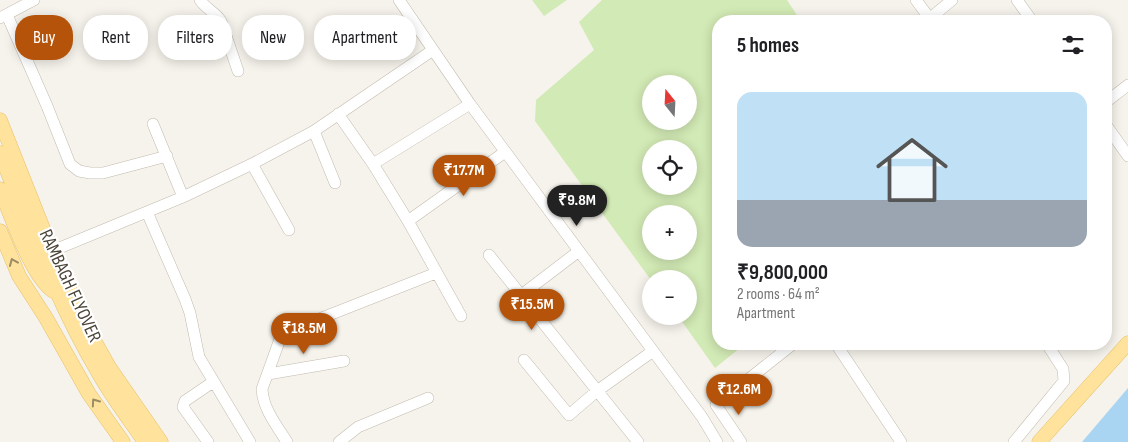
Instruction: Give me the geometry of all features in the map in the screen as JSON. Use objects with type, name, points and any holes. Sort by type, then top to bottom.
[{"type":"main road","name":"RAMBAGH FLYOVER","points":[[0,120],[52,251],[86,326],[109,367],[161,442]]},
{"type":"main road","points":[[0,137],[36,231],[101,364],[152,442]]},
{"type":"main road","name":"RAMBAGH FLYOVER","points":[[0,153],[31,233],[77,333],[98,374],[145,442]]},
{"type":"main road","points":[[0,189],[37,273],[45,285],[58,294]]},
{"type":"main road","points":[[0,233],[19,276],[46,318],[89,394],[123,442]]},
{"type":"main road","points":[[1039,442],[1128,343]]},
{"type":"street","points":[[34,0],[4,16],[47,106],[70,164],[79,171],[103,173],[167,156]]},
{"type":"street","points":[[200,0],[221,21],[238,72]]},
{"type":"street","points":[[399,0],[470,104],[702,417],[718,442]]},
{"type":"street","points":[[916,0],[926,15]]},
{"type":"street","points":[[935,15],[952,0]]},
{"type":"street","points":[[1017,0],[1028,15]]},
{"type":"street","points":[[52,251],[183,197],[252,164],[314,131],[433,50]]},
{"type":"street","points":[[1112,97],[1128,85]]},
{"type":"street","points":[[373,164],[470,104]]},
{"type":"street","points":[[338,114],[373,164],[408,221],[461,316]]},
{"type":"street","points":[[153,124],[183,197]]},
{"type":"street","points":[[314,131],[335,183]]},
{"type":"street","points":[[1112,133],[1128,156]]},
{"type":"street","points":[[408,221],[505,152]]},
{"type":"street","points":[[252,164],[289,230]]},
{"type":"street","points":[[147,212],[185,299],[190,313],[199,357],[250,442]]},
{"type":"street","points":[[520,296],[579,251]]},
{"type":"street","points":[[489,255],[638,442]]},
{"type":"street","points":[[287,442],[264,402],[262,389],[277,345],[284,334],[436,273]]},
{"type":"street","points":[[741,442],[716,405],[785,350]]},
{"type":"street","points":[[840,350],[901,442]]},
{"type":"street","points":[[1014,442],[1064,382],[1063,369],[1051,350]]},
{"type":"street","points":[[524,360],[569,415],[596,391],[653,351]]},
{"type":"street","points":[[268,374],[344,361]]},
{"type":"street","points":[[208,442],[183,407],[185,401],[213,382]]},
{"type":"street","points":[[339,442],[358,427],[428,398]]},
{"type":"green space","points":[[532,0],[567,0],[544,16]]},
{"type":"green space","points":[[602,0],[787,0],[797,15],[712,15],[712,350],[738,350],[715,368],[684,325],[697,325],[697,270],[644,270],[535,121],[536,100],[594,50],[579,22]]},
{"type":"water","points":[[1128,388],[1128,442],[1082,442]]}]
